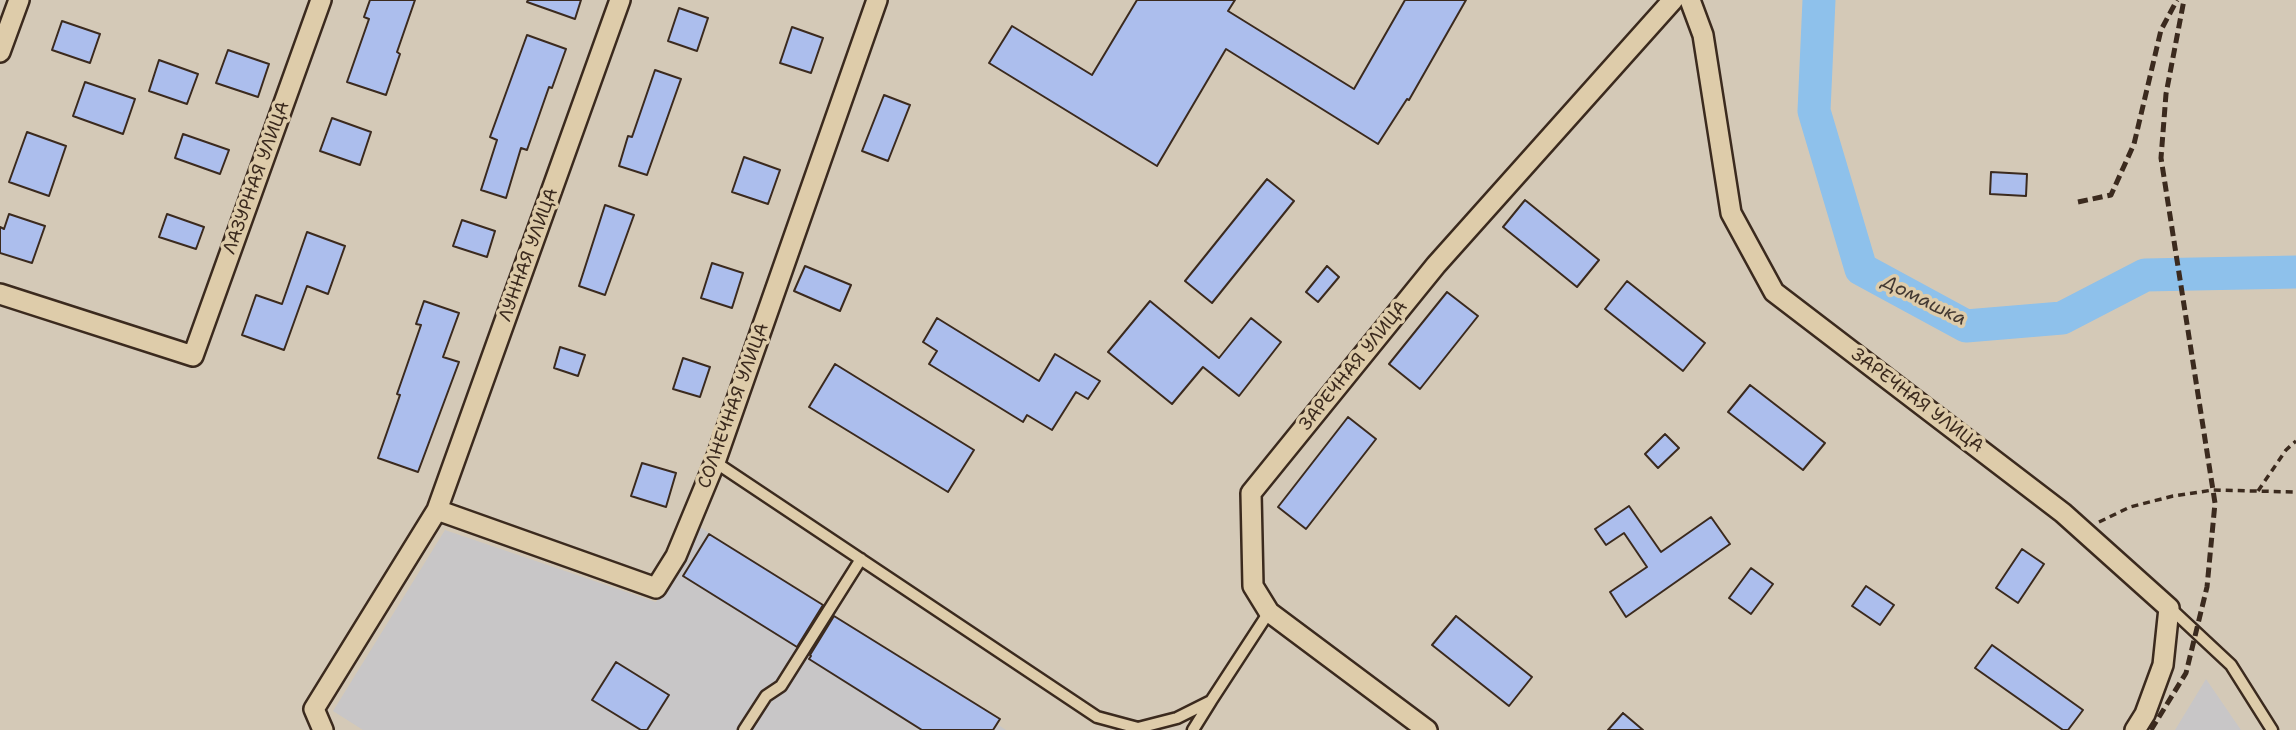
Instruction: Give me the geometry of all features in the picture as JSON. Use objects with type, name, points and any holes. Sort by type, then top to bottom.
[{"type":"street","points":[[0,52],[19,0]]},
{"type":"street","name":"ЛАЗУРНАЯ УЛИЦА","points":[[0,294],[194,356],[321,0]]},
{"type":"street","name":"ЛУННАЯ УЛИЦА","points":[[323,730],[314,709],[437,510],[620,0]]},
{"type":"street","name":"СОЛНЕЧНАЯ УЛИЦА","points":[[437,510],[656,588],[676,556],[716,462],[877,0]]},
{"type":"street","name":"ЗАРЕЧНАЯ УЛИЦА","points":[[1427,730],[1269,612],[1253,586],[1251,493],[1436,265],[1673,0]]},
{"type":"street","name":"ЗАРЕЧНАЯ УЛИЦА","points":[[1690,0],[1703,35],[1731,213],[1774,292],[2063,513],[2169,608]]},
{"type":"street","points":[[2135,730],[2145,714],[2163,665],[2169,608]]},
{"type":"lane","points":[[716,462],[1097,717],[1138,729],[1178,718],[1211,701]]},
{"type":"lane","points":[[744,730],[766,696],[781,686],[861,559]]},
{"type":"lane","name":"ЗАРЕЧНАЯ УЛИЦА","points":[[2169,608],[2231,665],[2272,730]]},
{"type":"lane","points":[[1193,730],[1269,612]]},
{"type":"path","points":[[2258,491],[2286,450],[2296,441]]},
{"type":"path","points":[[2082,530],[2130,508],[2173,496],[2213,490],[2296,492]]},
{"type":"shaded area","points":[[700,527],[1006,730],[363,730],[333,711],[445,530],[656,602]]},
{"type":"shaded area","points":[[2206,679],[2241,730],[2175,730]]},
{"type":"building","points":[[370,0],[415,0],[386,95],[347,82],[369,19],[364,17]]},
{"type":"building","points":[[581,0],[575,19],[527,2]]},
{"type":"building","points":[[1137,0],[1235,0],[1228,11],[1354,89],[1405,0],[1466,0],[1409,100],[1407,99],[1378,144],[1226,49],[1157,166],[989,63],[1012,26],[1092,75]]},
{"type":"building","points":[[679,8],[708,18],[697,51],[668,41]]},
{"type":"building","points":[[62,21],[100,34],[90,63],[52,50]]},
{"type":"building","points":[[792,27],[823,38],[811,73],[780,63]]},
{"type":"building","points":[[527,35],[566,49],[552,88],[549,87],[527,150],[521,148],[506,198],[481,190],[497,140],[490,137]]},
{"type":"building","points":[[228,50],[269,64],[258,97],[216,83]]},
{"type":"building","points":[[159,60],[198,74],[187,104],[149,91]]},
{"type":"building","points":[[655,70],[681,79],[647,175],[619,166],[628,136],[632,137]]},
{"type":"building","points":[[85,82],[135,99],[123,134],[73,116]]},
{"type":"building","points":[[884,95],[910,105],[888,161],[862,151]]},
{"type":"building","points":[[332,118],[371,132],[360,165],[320,151]]},
{"type":"building","points":[[27,132],[66,146],[49,196],[9,182]]},
{"type":"building","points":[[183,134],[229,150],[220,174],[175,158]]},
{"type":"building","points":[[744,157],[780,170],[768,204],[732,192]]},
{"type":"building","points":[[1991,172],[2027,174],[2026,196],[1990,194]]},
{"type":"building","points":[[1267,179],[1294,201],[1212,303],[1185,281]]},
{"type":"building","points":[[1525,200],[1599,260],[1577,287],[1503,227]]},
{"type":"building","points":[[605,205],[634,215],[605,295],[579,286]]},
{"type":"building","points":[[9,214],[45,226],[32,263],[0,253],[0,227],[4,229]]},
{"type":"building","points":[[167,214],[204,227],[196,249],[159,237]]},
{"type":"building","points":[[462,220],[495,231],[487,257],[453,246]]},
{"type":"building","points":[[307,232],[345,246],[328,294],[307,286],[284,350],[242,335],[256,295],[282,304]]},
{"type":"building","points":[[712,263],[743,273],[732,308],[701,298]]},
{"type":"building","points":[[805,266],[851,285],[840,311],[794,291]]},
{"type":"building","points":[[1327,266],[1339,277],[1318,302],[1306,292]]},
{"type":"building","points":[[1627,281],[1705,343],[1683,371],[1605,309]]},
{"type":"building","points":[[1447,292],[1478,316],[1420,389],[1389,364]]},
{"type":"building","points":[[424,301],[459,313],[443,357],[459,362],[418,472],[378,458],[421,325],[416,324]]},
{"type":"building","points":[[1150,301],[1219,358],[1251,318],[1281,342],[1239,396],[1203,367],[1172,404],[1108,352]]},
{"type":"building","points":[[937,318],[1039,381],[1055,354],[1100,381],[1088,399],[1076,392],[1052,430],[1027,415],[1023,422],[929,364],[937,351],[923,342]]},
{"type":"building","points":[[560,347],[585,355],[578,376],[554,368]]},
{"type":"building","points":[[683,358],[710,367],[700,397],[673,389]]},
{"type":"building","points":[[835,364],[974,450],[948,492],[809,407]]},
{"type":"building","points":[[1750,385],[1825,443],[1803,470],[1728,412]]},
{"type":"building","points":[[1348,417],[1376,439],[1306,529],[1278,507]]},
{"type":"building","points":[[1665,434],[1679,448],[1658,468],[1645,454]]},
{"type":"building","points":[[642,463],[676,473],[666,507],[631,496]]},
{"type":"building","points":[[1629,506],[1661,552],[1711,517],[1730,544],[1626,617],[1610,592],[1647,567],[1624,533],[1606,545],[1595,529]]},
{"type":"building","points":[[709,534],[823,605],[797,647],[683,576]]},
{"type":"building","points":[[2022,549],[2044,564],[2018,603],[1996,588]]},
{"type":"building","points":[[1751,568],[1773,584],[1751,614],[1729,598]]},
{"type":"building","points":[[1866,586],[1894,605],[1880,625],[1852,606]]},
{"type":"building","points":[[834,616],[1000,719],[993,730],[922,730],[809,659]]},
{"type":"building","points":[[1456,616],[1532,677],[1509,706],[1432,645]]},
{"type":"building","points":[[1992,645],[2083,710],[2068,730],[2063,730],[1975,668]]},
{"type":"building","points":[[616,662],[669,695],[647,730],[641,730],[592,700]]},
{"type":"building","points":[[1623,713],[1643,730],[1608,730]]},
{"type":"waterway","name":"Домашка","points":[[1819,0],[1814,111],[1861,269],[1966,326],[2062,318],[2145,275],[2296,272]]},
{"type":"railway","points":[[2078,202],[2111,195],[2134,144],[2161,30],[2177,0]]},
{"type":"railway","points":[[2151,730],[2186,673],[2207,587],[2215,503],[2161,158],[2166,94],[2184,0]]}]
